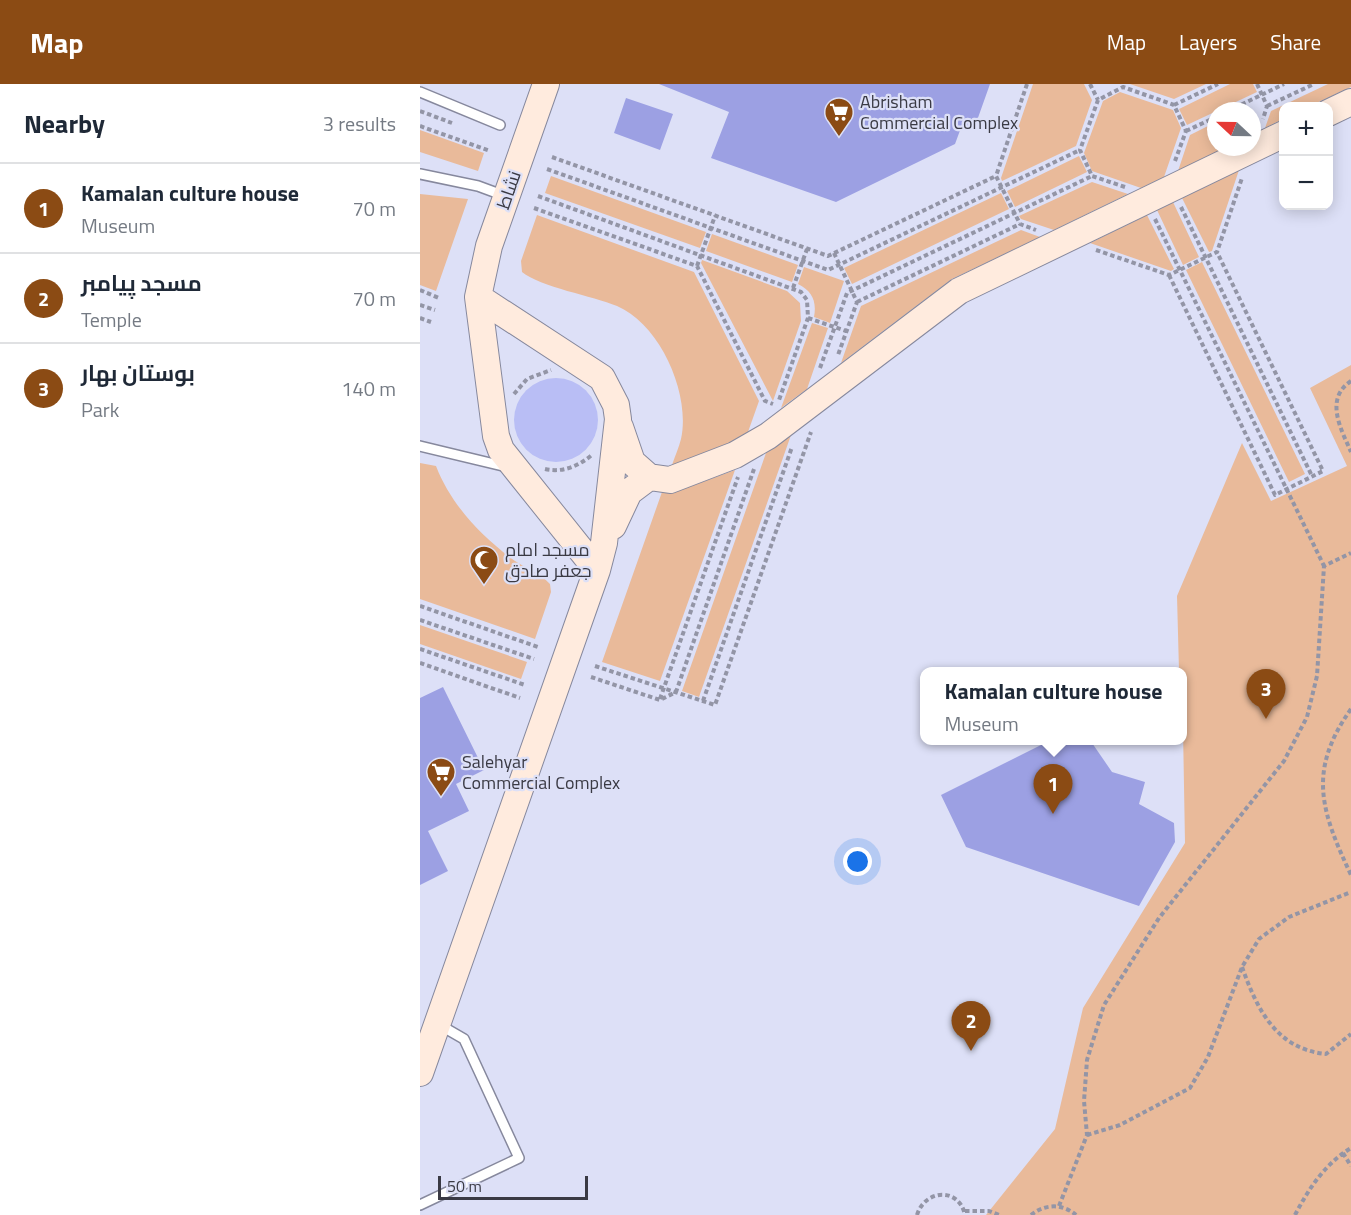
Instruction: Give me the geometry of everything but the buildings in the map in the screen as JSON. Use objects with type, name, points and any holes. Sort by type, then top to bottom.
[{"type":"street","name":"نشاط","points":[[546,84],[489,246],[478,297],[496,436],[501,450],[527,468],[597,570]]},
{"type":"street","points":[[1333,110],[1351,102]]},
{"type":"street","points":[[478,297],[602,378],[616,405],[618,419],[632,462],[650,477],[670,480],[735,455],[768,436],[959,291],[1272,129]]},
{"type":"street","points":[[420,1073],[597,570],[604,543],[618,419]]},
{"type":"street","points":[[604,543],[628,492],[650,477]]},
{"type":"lane","points":[[420,92],[500,125]]},
{"type":"lane","points":[[420,174],[478,186],[506,196]]},
{"type":"lane","points":[[420,446],[527,468]]},
{"type":"lane","points":[[420,1205],[519,1158],[464,1039],[437,1023]]},
{"type":"path","points":[[552,157],[828,256],[996,176],[1027,84]]},
{"type":"path","points":[[1090,84],[1098,100]]},
{"type":"path","points":[[1174,105],[1218,84]]},
{"type":"path","points":[[1257,84],[1267,106],[1272,129]]},
{"type":"path","points":[[1247,102],[1284,84]]},
{"type":"path","points":[[1267,106],[1314,84]]},
{"type":"path","points":[[1125,188],[1092,176],[1080,150],[1098,100],[1122,86],[1174,105],[1186,131],[1174,165]]},
{"type":"path","points":[[1186,131],[1207,121]]},
{"type":"path","points":[[420,126],[490,151]]},
{"type":"path","points":[[548,169],[828,270],[1080,150]]},
{"type":"path","points":[[996,176],[1020,224],[1039,231]]},
{"type":"path","points":[[817,376],[847,293],[851,290],[1092,176]]},
{"type":"path","points":[[1168,275],[1275,495],[1323,471],[1217,252],[1243,176]]},
{"type":"path","points":[[538,196],[793,288],[807,300],[808,318],[777,406]]},
{"type":"path","points":[[1177,199],[1312,476]]},
{"type":"path","points":[[534,208],[697,267],[765,401]]},
{"type":"path","points":[[1059,1206],[1086,1135],[1084,1101],[1087,1060],[1104,1005],[1159,918],[1284,761],[1307,717],[1317,676],[1324,566],[1151,211]]},
{"type":"path","points":[[697,267],[715,216]]},
{"type":"path","points":[[836,362],[857,302],[1020,224]]},
{"type":"path","points":[[793,288],[807,249]]},
{"type":"path","points":[[1092,249],[1168,275],[1217,252]]},
{"type":"path","points":[[834,253],[857,302]]},
{"type":"path","points":[[420,290],[439,298]]},
{"type":"path","points":[[420,305],[435,310]]},
{"type":"path","points":[[420,318],[431,322]]},
{"type":"path","points":[[808,318],[846,332]]},
{"type":"path","points":[[511,398],[527,379],[555,370]]},
{"type":"path","points":[[1351,381],[1339,396],[1335,416],[1351,452]]},
{"type":"path","points":[[595,666],[714,705],[814,424]]},
{"type":"path","points":[[702,701],[795,438]]},
{"type":"path","points":[[527,468],[562,470],[574,467],[585,461],[597,448]]},
{"type":"path","points":[[591,677],[660,700],[676,692],[755,466]]},
{"type":"path","points":[[660,700],[738,476]]},
{"type":"path","points":[[1324,566],[1351,553]]},
{"type":"path","points":[[420,606],[538,647]]},
{"type":"path","points":[[420,620],[534,660]]},
{"type":"path","points":[[420,649],[525,685]]},
{"type":"path","points":[[420,663],[520,698]]},
{"type":"path","points":[[1351,709],[1330,742],[1323,774],[1325,809],[1351,875]]},
{"type":"path","points":[[1086,1135],[1120,1125],[1190,1088],[1208,1058],[1242,967],[1259,939],[1289,917],[1351,892]]},
{"type":"path","points":[[1242,967],[1255,1003],[1277,1033],[1307,1052],[1326,1054],[1351,1034]]},
{"type":"path","points":[[1295,1215],[1306,1193],[1332,1160],[1351,1148]]},
{"type":"path","points":[[1343,1153],[1351,1166]]},
{"type":"path","points":[[917,1215],[924,1201],[939,1194],[955,1198],[965,1213],[989,1211],[999,1215]]},
{"type":"path","points":[[1031,1215],[1048,1206],[1059,1206],[1076,1215]]},
{"type":"shaded area","points":[[1033,84],[1084,84],[1092,100],[1076,146],[1002,181],[1001,178]]},
{"type":"shaded area","points":[[1130,84],[1206,84],[1174,99]]},
{"type":"shaded area","points":[[1230,84],[1253,84],[1257,92],[1236,102],[1207,102],[1207,116],[1187,125],[1179,109]]},
{"type":"shaded area","points":[[1328,84],[1351,84],[1351,87],[1319,102],[1290,102]]},
{"type":"shaded area","points":[[1120,92],[1173,110],[1181,128],[1164,177],[1141,188],[1092,171],[1084,153],[1103,101]]},
{"type":"shaded area","points":[[1279,107],[1279,121],[1265,128],[1271,111]]},
{"type":"shaded area","points":[[1207,126],[1209,156],[1178,171],[1190,135]]},
{"type":"shaded area","points":[[420,130],[484,153],[478,171],[420,152]]},
{"type":"shaded area","points":[[1079,156],[1087,172],[1015,207],[1007,191]]},
{"type":"shaded area","points":[[1239,170],[1212,251],[1209,252],[1182,198]]},
{"type":"shaded area","points":[[551,176],[706,232],[700,248],[545,193]]},
{"type":"shaded area","points":[[1092,182],[1128,194],[1054,230],[1021,219],[1019,216]]},
{"type":"shaded area","points":[[1001,193],[1009,209],[852,284],[844,268]]},
{"type":"shaded area","points":[[420,194],[468,199],[436,291],[420,285]]},
{"type":"shaded area","points":[[1173,202],[1199,257],[1183,265],[1157,210]]},
{"type":"shaded area","points":[[537,215],[694,272],[759,401],[748,432],[729,443],[672,465],[681,439],[683,421],[681,402],[669,362],[647,328],[633,315],[607,302],[554,287],[522,272],[521,261]]},
{"type":"shaded area","points":[[1147,215],[1174,269],[1171,271],[1090,243]]},
{"type":"shaded area","points":[[1021,230],[1040,237],[952,279],[841,363],[861,306]]},
{"type":"shaded area","points":[[712,234],[798,265],[792,282],[706,251]]},
{"type":"shaded area","points":[[702,260],[787,291],[800,303],[801,321],[773,401],[701,263]]},
{"type":"shaded area","points":[[1202,262],[1305,474],[1289,482],[1186,270]]},
{"type":"shaded area","points":[[804,267],[844,281],[830,323],[814,317],[815,306],[812,297],[798,284]]},
{"type":"shaded area","points":[[812,323],[828,328],[807,389],[781,408]]},
{"type":"shaded area","points":[[1351,365],[1351,1215],[986,1215],[1055,1129],[1083,1008],[1185,843],[1183,745],[1187,745],[1187,667],[1179,667],[1177,596],[1242,443],[1271,501],[1347,466],[1310,388]]},
{"type":"shaded area","points":[[791,435],[699,697],[682,691],[766,453]]},
{"type":"shaded area","points":[[420,463],[436,466],[450,494],[479,531],[515,561],[550,584],[551,592],[535,639],[420,599]]},
{"type":"shaded area","points":[[735,470],[660,681],[602,662],[662,492],[672,493]]},
{"type":"shaded area","points":[[420,625],[527,662],[521,679],[420,644]]},
{"type":"water","points":[[548,378],[564,378],[580,385],[591,396],[598,412],[595,436],[586,450],[564,462],[548,462],[532,455],[521,444],[514,428],[514,412],[521,396],[532,385]]},
{"type":"place","name":"Abrisham Commercial Complex","points":[[839,138]]},
{"type":"place","name":"مسجد امام جعفر صادق","points":[[484,586]]},
{"type":"place","name":"بوستان بهار","points":[[1266,719]]},
{"type":"place","name":"Salehyar Commercial Complex","points":[[441,798]]},
{"type":"place","name":"Kamalan culture house","points":[[1053,814]]},
{"type":"place","name":"مسجد پیامبر","points":[[971,1051]]}]
